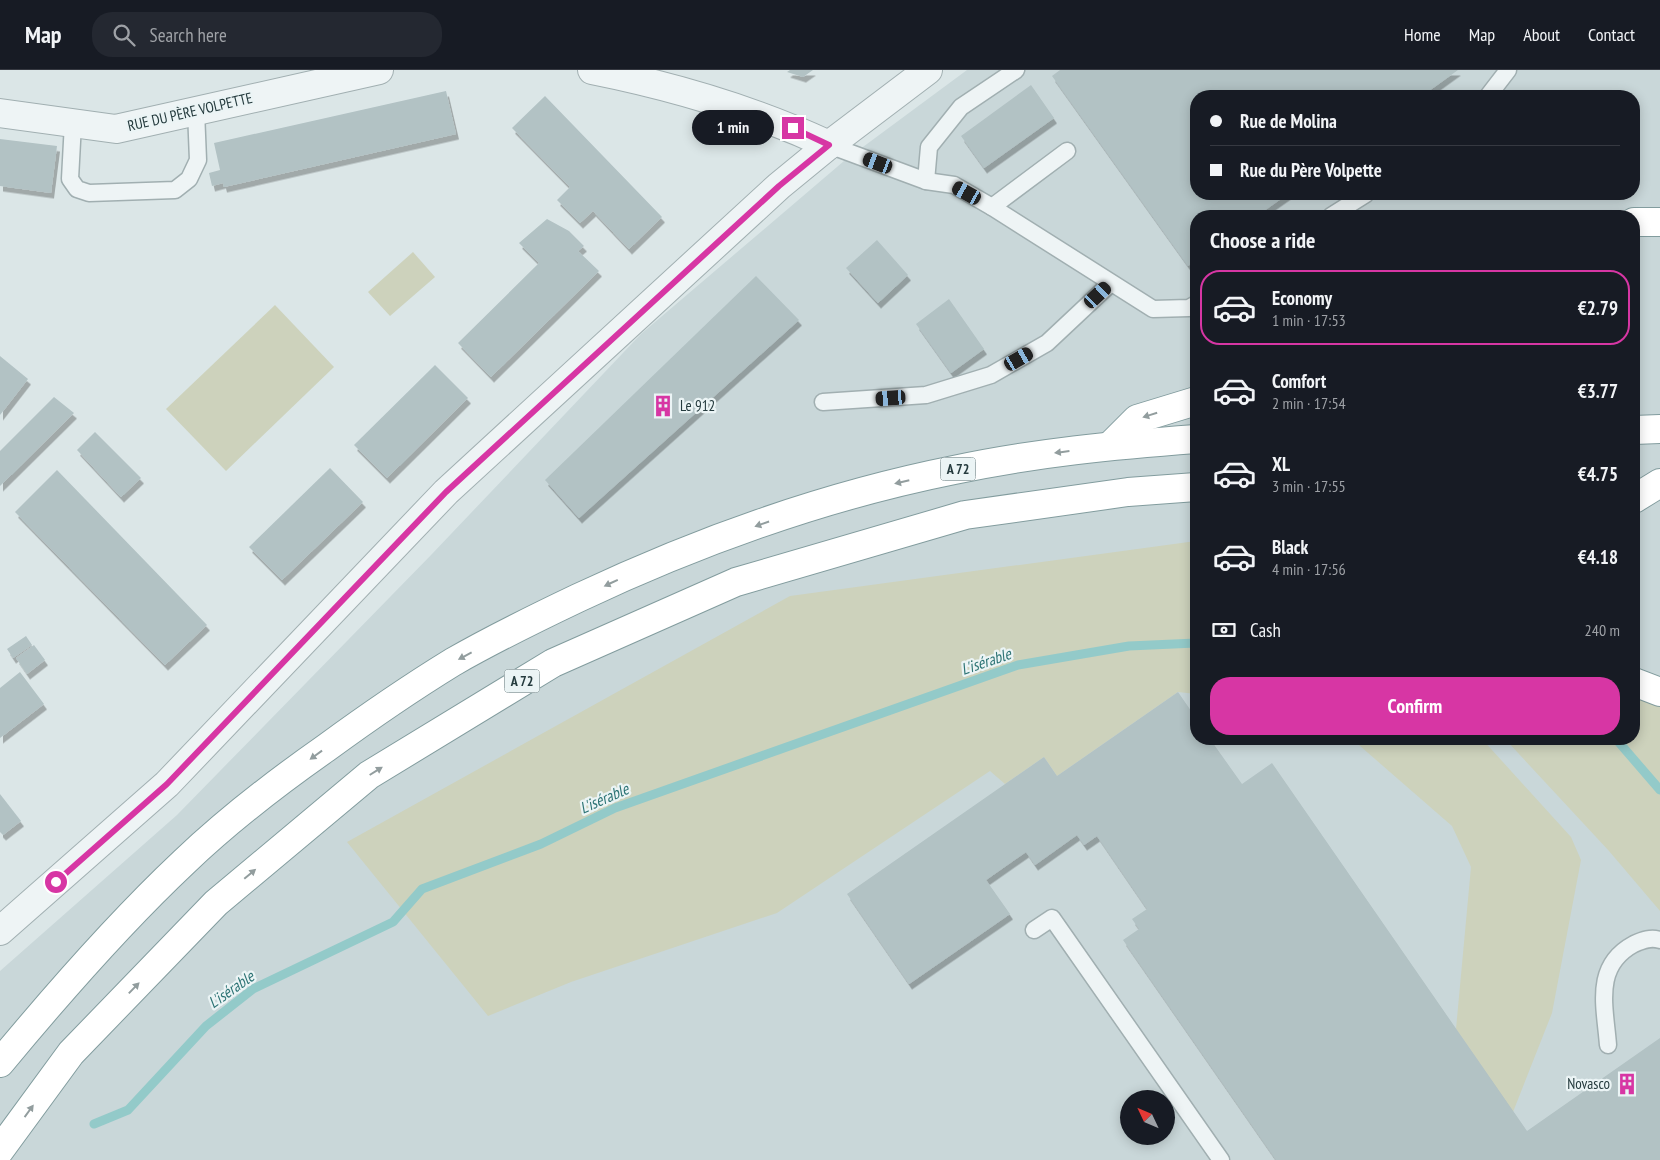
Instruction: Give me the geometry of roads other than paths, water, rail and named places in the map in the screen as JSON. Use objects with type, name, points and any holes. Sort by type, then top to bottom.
[{"type":"highway","points":[[1640,222],[1660,222]]},
{"type":"highway","points":[[1110,446],[1137,419],[1190,403]]},
{"type":"highway","points":[[1640,430],[1660,429]]},
{"type":"highway","name":"A 72","points":[[0,1063],[100,947],[194,853],[246,808],[312,758],[379,709],[455,661],[541,616],[633,572],[720,538],[874,488],[952,470],[1018,458],[1110,446],[1190,439]]},
{"type":"highway","points":[[1640,474],[1660,474]]},
{"type":"highway","points":[[1640,495],[1660,483]]},
{"type":"highway","name":"A 72","points":[[0,1150],[71,1053],[216,903],[369,775],[553,663],[736,582],[965,515],[1128,492],[1190,488]]},
{"type":"highway","points":[[1640,684],[1660,692]]},
{"type":"street","name":"RUE DU PÈRE VOLPETTE","points":[[0,113],[116,129],[379,70]]},
{"type":"street","points":[[592,70],[730,106],[793,128],[829,145]]},
{"type":"street","points":[[0,931],[167,784],[446,492],[779,186],[829,145],[928,70]]},
{"type":"lane","points":[[926,182],[929,147],[961,107],[1016,70]]},
{"type":"lane","points":[[1493,90],[1508,70]]},
{"type":"lane","points":[[73,123],[70,179],[77,189],[89,193],[175,190],[189,179],[198,160],[196,111]]},
{"type":"lane","points":[[829,145],[926,182],[954,186],[992,207],[1153,309],[1190,308]]},
{"type":"lane","points":[[992,207],[1067,150]]},
{"type":"lane","points":[[1341,210],[1356,200]]},
{"type":"lane","points":[[823,402],[926,395],[991,375],[1047,343],[1111,283]]},
{"type":"lane","points":[[1034,930],[1052,918],[1221,1160]]},
{"type":"lane","points":[[1608,1044],[1604,984],[1610,966],[1622,951],[1638,942],[1653,938],[1660,940]]},
{"type":"waterway","name":"L'isérable","points":[[94,1124],[128,1110],[206,1026],[253,989],[393,922],[422,889],[541,844],[615,808],[1018,665],[1129,646],[1190,643]]},
{"type":"waterway","name":"L'isérable","points":[[1621,745],[1660,790]]},
{"type":"place","name":"Le 912","points":[[663,406]]},
{"type":"place","name":"Novasco","points":[[1627,1084]]}]
